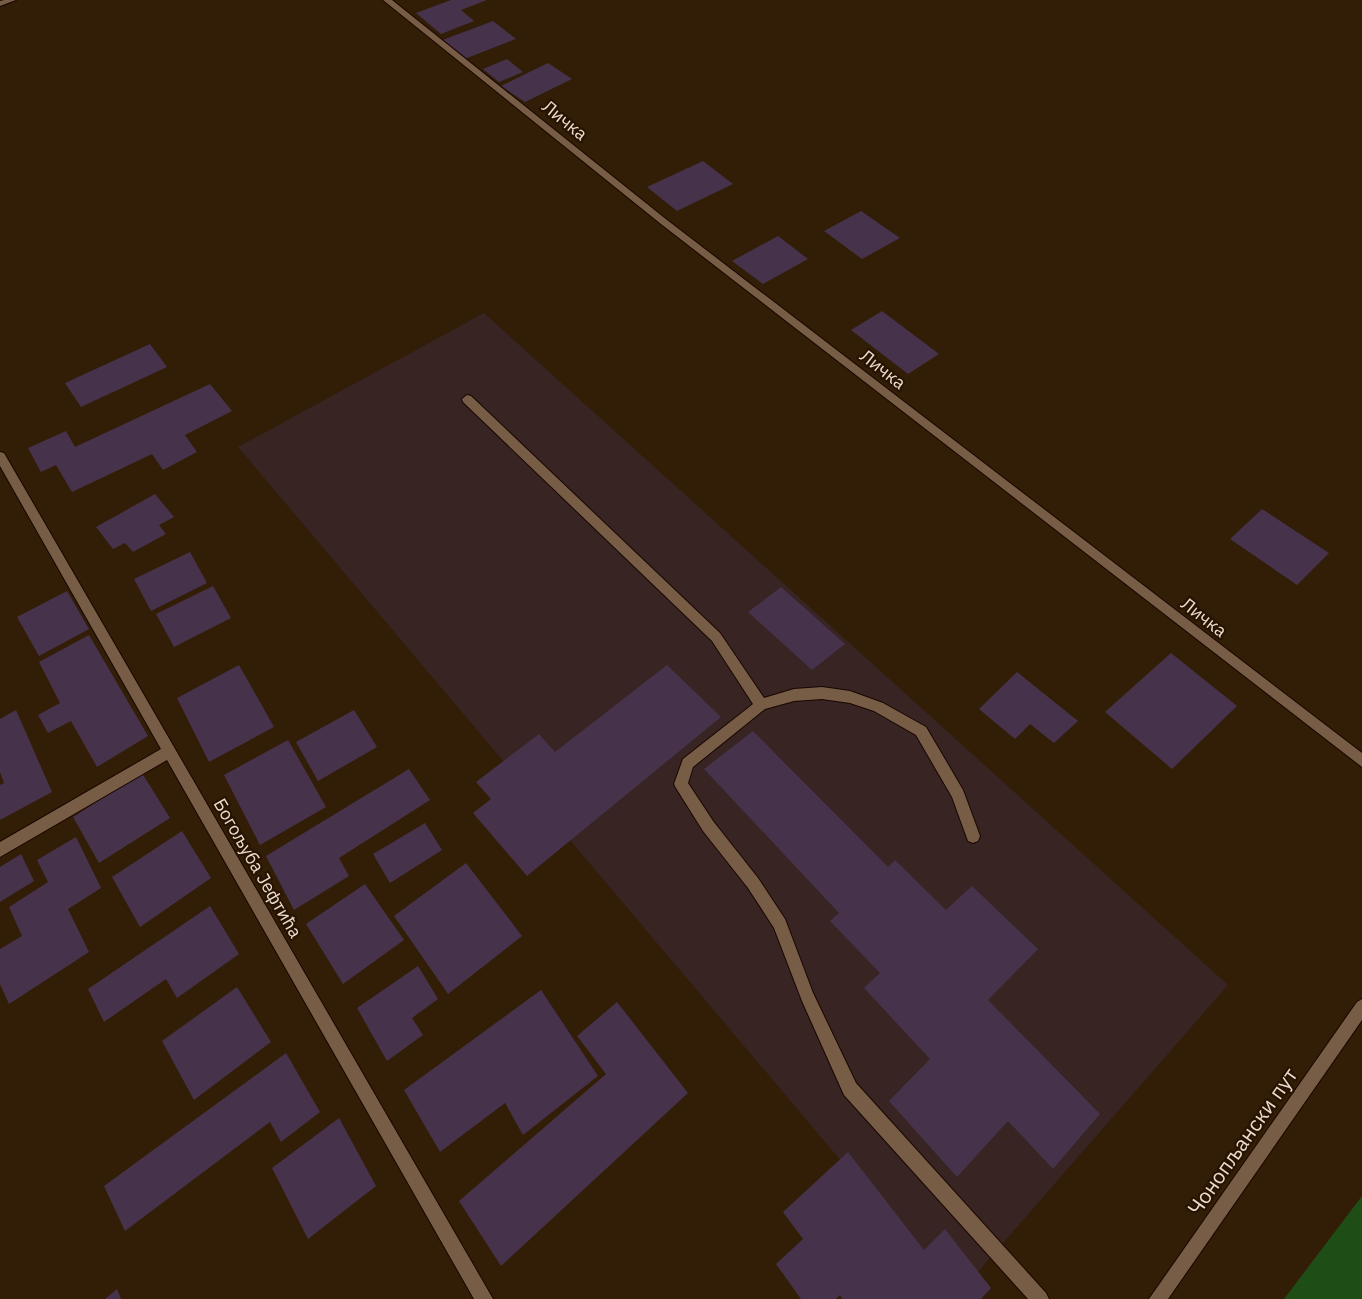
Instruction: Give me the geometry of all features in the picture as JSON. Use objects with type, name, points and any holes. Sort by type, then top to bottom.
[{"type":"street","points":[[0,4],[12,0]]},
{"type":"street","name":"Личка","points":[[387,0],[664,222],[1362,761]]},
{"type":"street","points":[[467,399],[716,637],[761,705]]},
{"type":"street","name":"Богољуба Јефтића","points":[[0,456],[484,1299]]},
{"type":"street","points":[[972,836],[958,794],[921,731],[878,707],[850,697],[822,693],[794,695],[761,705],[688,763],[681,784],[708,826],[754,883],[780,924],[810,1004],[850,1089],[1040,1299]]},
{"type":"street","points":[[0,850],[170,751]]},
{"type":"street","name":"Чонопљански пут","points":[[1158,1299],[1362,1007]]},
{"type":"shaded area","points":[[484,313],[1228,985],[956,1297],[238,447]]},
{"type":"green space","points":[[1362,1196],[1362,1299],[1284,1299]]},
{"type":"building","points":[[451,0],[487,0],[461,10],[474,21],[441,34],[416,13]]},
{"type":"building","points":[[493,21],[516,39],[462,60],[440,41]]},
{"type":"building","points":[[507,59],[523,72],[499,82],[483,69]]},
{"type":"building","points":[[548,63],[572,79],[525,102],[501,86]]},
{"type":"building","points":[[703,161],[733,184],[677,211],[647,187]]},
{"type":"building","points":[[861,211],[900,238],[862,259],[824,231]]},
{"type":"building","points":[[778,236],[808,259],[763,284],[732,261]]},
{"type":"building","points":[[882,311],[939,354],[908,374],[851,330]]},
{"type":"building","points":[[150,344],[167,367],[81,407],[65,383]]},
{"type":"building","points":[[210,384],[232,411],[185,435],[197,452],[163,470],[152,454],[72,492],[56,465],[41,472],[28,448],[66,431],[75,447]]},
{"type":"building","points":[[155,494],[174,517],[159,525],[166,534],[133,552],[125,543],[113,549],[96,527]]},
{"type":"building","points":[[1262,509],[1329,553],[1297,585],[1230,539]]},
{"type":"building","points":[[190,552],[207,583],[151,611],[134,579]]},
{"type":"building","points":[[213,586],[231,618],[174,647],[156,614]]},
{"type":"building","points":[[781,587],[845,644],[812,670],[748,612]]},
{"type":"building","points":[[67,591],[89,629],[39,656],[17,617]]},
{"type":"building","points":[[89,635],[148,736],[97,767],[71,721],[48,733],[38,715],[60,703],[39,662]]},
{"type":"building","points":[[1171,653],[1237,706],[1172,769],[1105,712]]},
{"type":"building","points":[[239,665],[274,727],[209,762],[177,698]]},
{"type":"building","points":[[667,665],[721,717],[527,876],[473,813],[491,799],[476,782],[539,734],[555,752]]},
{"type":"building","points":[[1017,672],[1078,721],[1054,743],[1030,724],[1015,739],[979,709]]},
{"type":"building","points":[[16,710],[52,792],[0,820],[0,785],[4,783],[0,772],[0,719]]},
{"type":"building","points":[[354,710],[377,747],[318,781],[296,742]]},
{"type":"building","points":[[753,731],[888,867],[895,860],[946,910],[972,886],[1038,949],[988,1000],[1100,1114],[1053,1169],[1008,1121],[957,1177],[889,1101],[930,1059],[864,988],[880,973],[830,921],[839,913],[704,769]]},
{"type":"building","points":[[288,740],[326,807],[260,845],[224,775]]},
{"type":"building","points":[[409,769],[430,800],[339,858],[349,876],[294,910],[266,856]]},
{"type":"building","points":[[142,773],[170,818],[99,863],[73,817]]},
{"type":"building","points":[[425,823],[442,850],[390,883],[373,854]]},
{"type":"building","points":[[182,831],[211,878],[140,927],[112,877]]},
{"type":"building","points":[[76,837],[101,888],[68,909],[89,952],[9,1004],[0,984],[0,949],[22,936],[9,907],[48,882],[37,860]]},
{"type":"building","points":[[21,854],[34,881],[0,902],[0,867]]},
{"type":"building","points":[[466,863],[522,936],[448,994],[394,916]]},
{"type":"building","points":[[365,884],[404,940],[343,984],[306,924]]},
{"type":"building","points":[[210,906],[239,954],[177,998],[166,979],[104,1022],[88,989]]},
{"type":"building","points":[[418,966],[438,999],[412,1018],[423,1035],[387,1061],[357,1008]]},
{"type":"building","points":[[237,987],[271,1042],[194,1100],[162,1041]]},
{"type":"building","points":[[541,990],[598,1076],[523,1135],[505,1103],[440,1152],[404,1090]]},
{"type":"building","points":[[617,1002],[688,1093],[501,1266],[459,1201],[606,1074],[577,1036]]},
{"type":"building","points":[[286,1053],[320,1112],[281,1142],[270,1122],[125,1231],[104,1186]]},
{"type":"building","points":[[339,1118],[376,1186],[308,1239],[272,1168]]},
{"type":"building","points":[[848,1152],[924,1250],[945,1229],[991,1288],[981,1299],[842,1299],[840,1295],[836,1299],[801,1299],[776,1264],[803,1239],[783,1212]]},
{"type":"building","points":[[117,1289],[121,1299],[105,1299]]}]
